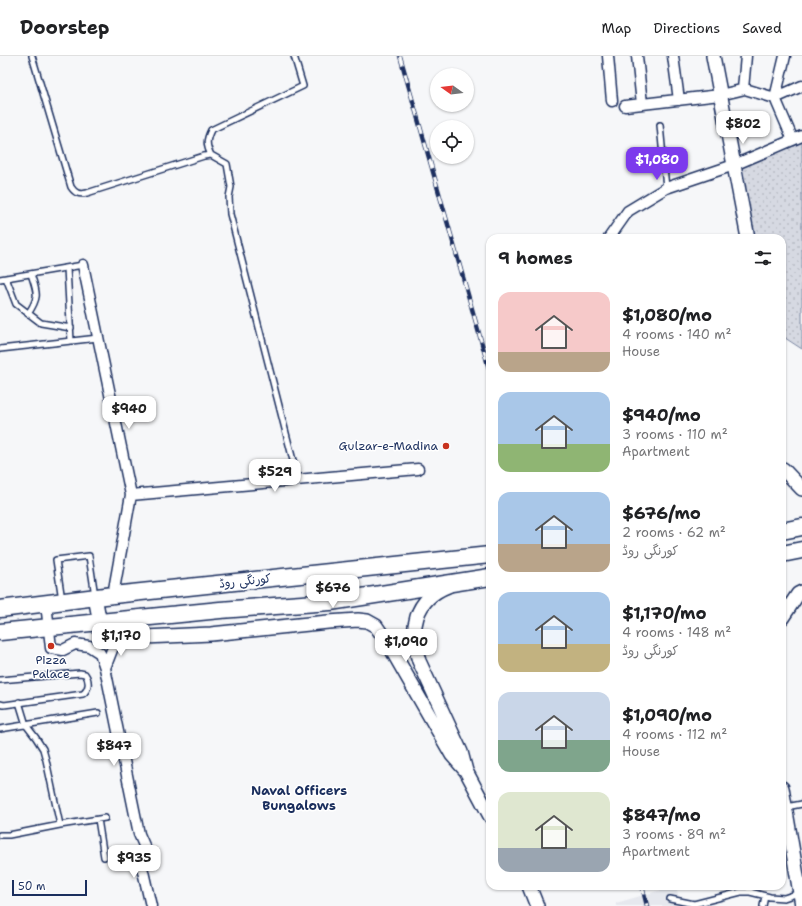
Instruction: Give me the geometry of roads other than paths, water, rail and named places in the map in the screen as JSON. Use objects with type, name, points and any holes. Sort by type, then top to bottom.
[{"type":"main road","points":[[786,530],[802,527]]},
{"type":"main road","points":[[786,553],[802,550]]},
{"type":"main road","name":"کورنگی روڈ","points":[[0,609],[113,595],[486,555]]},
{"type":"main road","points":[[0,632],[220,610],[330,602],[486,577]]},
{"type":"street","points":[[608,56],[612,101]]},
{"type":"street","points":[[637,56],[642,104]]},
{"type":"street","points":[[673,56],[679,100]]},
{"type":"street","points":[[713,56],[747,234]]},
{"type":"street","points":[[743,89],[746,56]]},
{"type":"street","points":[[612,234],[628,211],[666,188],[734,165],[798,138],[775,98],[785,56]]},
{"type":"street","points":[[625,106],[720,95],[743,89],[775,98],[802,86]]},
{"type":"street","points":[[83,265],[131,495],[113,595]]},
{"type":"street","points":[[131,495],[418,469]]},
{"type":"street","points":[[786,471],[802,489]]},
{"type":"street","points":[[461,581],[440,589],[424,603],[417,615],[414,628],[414,644],[419,661],[461,752],[466,771],[486,808]]},
{"type":"street","points":[[786,612],[798,594],[802,592]]},
{"type":"street","points":[[96,597],[102,628],[107,633],[117,637],[130,639],[211,634],[328,622],[358,620],[367,621],[381,631],[452,756],[466,771]]},
{"type":"street","points":[[46,603],[51,648],[64,650],[75,644],[89,646],[100,653],[105,668],[139,834],[149,857],[142,867],[149,906]]},
{"type":"street","points":[[105,668],[117,637]]},
{"type":"street","points":[[786,811],[796,856],[801,899]]},
{"type":"street","points":[[531,890],[537,906]]},
{"type":"lane","points":[[32,56],[71,187],[77,194],[81,195],[204,156],[211,156],[227,164],[231,187],[229,196],[230,214],[298,480]]},
{"type":"lane","points":[[211,156],[206,145],[207,138],[211,130],[303,86],[294,56]]},
{"type":"lane","points":[[660,125],[666,188]]},
{"type":"lane","points":[[0,278],[83,265]]},
{"type":"lane","points":[[67,268],[71,341]]},
{"type":"lane","points":[[28,314],[35,303],[37,292],[31,274]]},
{"type":"lane","points":[[6,278],[16,304],[28,314],[41,323],[71,328]]},
{"type":"lane","points":[[0,350],[98,338]]},
{"type":"lane","points":[[62,601],[56,560],[89,556],[96,597]]},
{"type":"lane","points":[[0,680],[80,673],[85,674],[87,677],[87,688],[83,694],[4,705],[0,704]]},
{"type":"lane","points":[[19,702],[26,725],[36,738],[44,755],[53,786],[60,825]]},
{"type":"lane","points":[[0,729],[98,713]]},
{"type":"lane","points":[[786,799],[802,804]]},
{"type":"lane","points":[[0,835],[9,835],[105,818]]},
{"type":"lane","points":[[98,819],[104,857]]},
{"type":"lane","points":[[670,899],[694,904],[741,892],[750,892],[765,896],[801,899]]},
{"type":"lane","points":[[763,906],[765,896]]},
{"type":"railway","points":[[400,56],[486,358]]},
{"type":"railway","points":[[643,890],[647,906]]},
{"type":"place","name":"Gulzar-e-Madina","points":[[446,446]]},
{"type":"place","name":"Pizza Palace","points":[[51,646]]},
{"type":"district","name":"Naval Officers Bungalows","points":[[299,798]]}]
